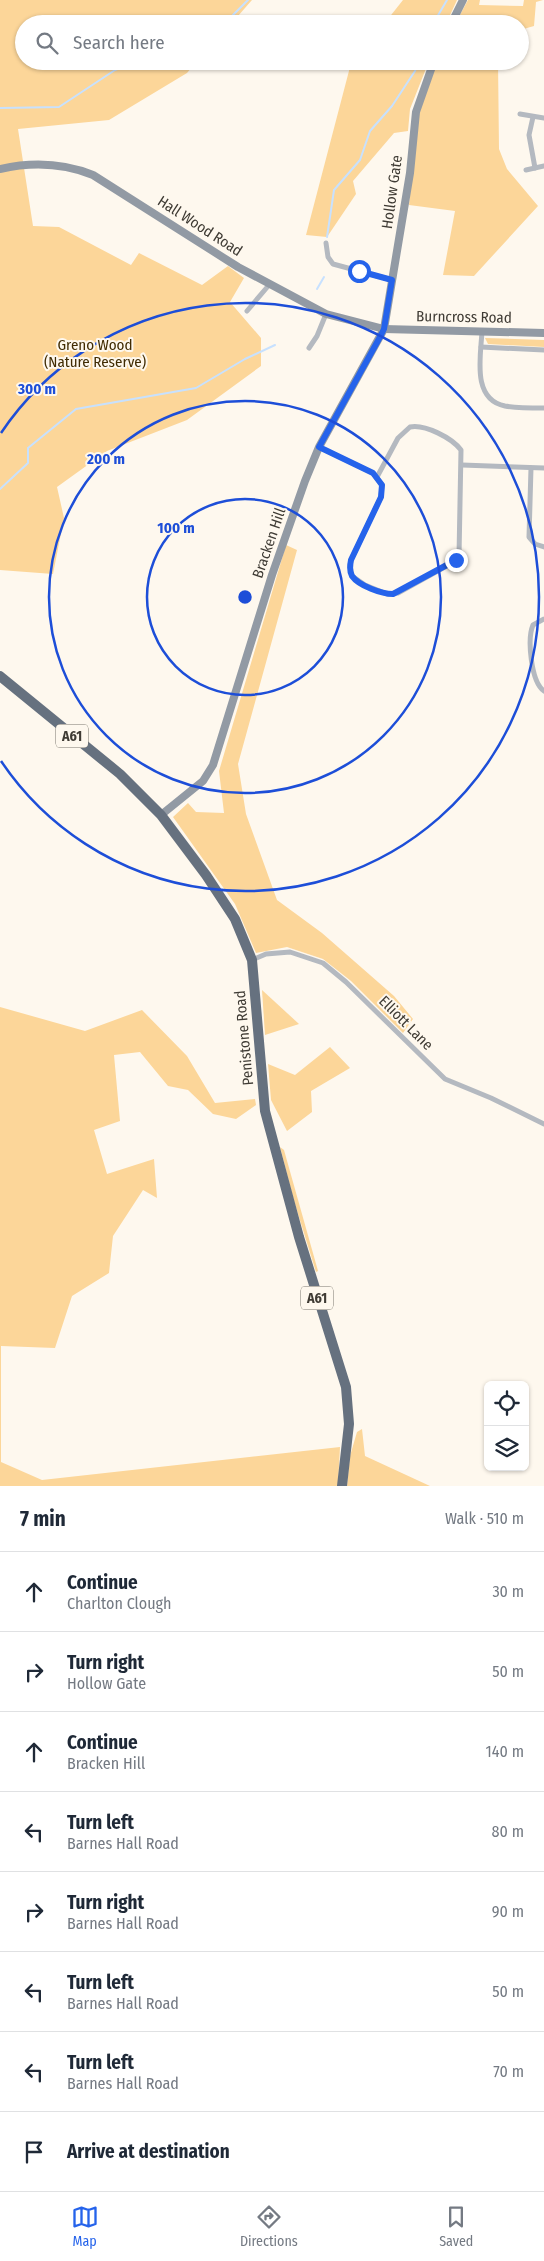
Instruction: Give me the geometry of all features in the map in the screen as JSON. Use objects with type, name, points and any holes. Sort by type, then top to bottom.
[{"type":"highway","name":"Penistone Road","points":[[0,676],[120,774],[160,815],[206,875],[235,919],[252,960],[266,1112],[299,1237],[346,1387],[349,1424],[342,1486]]},
{"type":"street","points":[[456,15],[463,0]]},
{"type":"street","name":"Hollow Gate","points":[[384,329],[410,173],[416,112],[431,70]]},
{"type":"street","points":[[520,114],[544,118]]},
{"type":"street","points":[[533,117],[530,135],[535,168]]},
{"type":"street","name":"Hall Wood Road","points":[[0,169],[33,165],[66,166],[93,175],[269,285],[326,314],[384,329]]},
{"type":"street","points":[[526,170],[544,166]]},
{"type":"street","points":[[326,243],[328,257],[333,264],[392,280]]},
{"type":"street","points":[[247,311],[269,285]]},
{"type":"street","points":[[309,348],[317,336],[326,314]]},
{"type":"street","name":"Burncross Road","points":[[384,329],[544,333]]},
{"type":"street","name":"Bracken Hill","points":[[160,815],[203,781],[213,765],[275,566],[305,481],[319,447],[384,329]]},
{"type":"street","points":[[482,330],[481,382],[489,396],[502,406],[544,408]]},
{"type":"street","points":[[481,347],[544,350]]},
{"type":"street","points":[[319,447],[377,477],[382,485],[381,497],[351,560],[350,571],[357,580],[381,592],[393,594],[452,563],[459,556],[461,450],[456,444],[422,427],[415,426],[406,430],[398,438],[377,477]]},
{"type":"street","points":[[462,464],[544,468]]},
{"type":"street","points":[[531,468],[529,536],[535,544],[544,547]]},
{"type":"street","points":[[544,619],[533,626],[531,638],[535,680],[544,691]]},
{"type":"street","name":"Elliott Lane","points":[[252,960],[266,954],[290,952],[323,963],[353,988],[445,1079],[544,1124]]},
{"type":"green space","name":"Greno Wood (Nature Reserve)","points":[[0,0],[252,0],[239,15],[15,15],[15,70],[190,70],[109,120],[18,129],[33,226],[59,227],[131,265],[139,253],[202,285],[228,266],[244,278],[230,302],[261,338],[261,366],[187,420],[107,451],[57,487],[64,518],[53,574],[0,570]]},
{"type":"green space","points":[[403,0],[457,0],[450,15],[391,15]]},
{"type":"green space","points":[[468,0],[480,0],[479,5],[523,6],[524,0],[543,0],[536,2],[534,26],[529,27],[529,15],[460,15]]},
{"type":"green space","points":[[349,70],[425,70],[410,109],[408,131],[394,133],[353,181],[356,194],[327,237],[306,235]]},
{"type":"green space","points":[[434,70],[498,70],[499,149],[507,169],[538,206],[474,276],[443,275],[455,211],[409,205],[417,113]]},
{"type":"green space","points":[[485,338],[544,340],[544,347],[488,344]]},
{"type":"green space","points":[[286,545],[297,550],[238,764],[246,814],[277,900],[322,933],[394,996],[413,1019],[403,1033],[351,981],[323,959],[287,947],[256,953],[235,904],[173,817],[188,803],[196,812],[224,813],[219,771]]},
{"type":"green space","points":[[262,990],[299,1024],[265,1035]]},
{"type":"green space","points":[[0,1007],[85,1031],[142,1010],[187,1056],[215,1103],[255,1099],[256,1105],[236,1119],[213,1114],[188,1090],[168,1086],[140,1052],[114,1055],[120,1121],[94,1130],[107,1174],[154,1159],[157,1198],[143,1190],[113,1236],[109,1273],[72,1296],[55,1348],[1,1346],[1,1462],[42,1480],[340,1447],[338,1486],[0,1486]]},
{"type":"green space","points":[[330,1047],[350,1068],[311,1091],[312,1112],[287,1131],[271,1100],[268,1064],[295,1075]]},
{"type":"green space","points":[[280,1147],[284,1150],[318,1271],[316,1272],[294,1201]]},
{"type":"green space","points":[[362,1429],[365,1456],[430,1486],[347,1486],[350,1456],[357,1432]]},
{"type":"waterway","points":[[233,15],[248,0]]},
{"type":"waterway","points":[[438,15],[447,0]]},
{"type":"waterway","points":[[0,108],[59,107],[115,70]]},
{"type":"waterway","points":[[327,237],[334,190],[360,160],[370,131],[392,106],[415,70]]},
{"type":"waterway","points":[[317,289],[324,277]]},
{"type":"waterway","points":[[0,489],[28,463],[28,448],[76,409],[196,388],[245,359],[275,345]]},
{"type":"route","points":[[359,271],[392,280],[384,329],[319,447],[373,473],[382,485],[381,497],[351,560],[350,571],[357,580],[381,592],[393,594],[456,560]]}]
